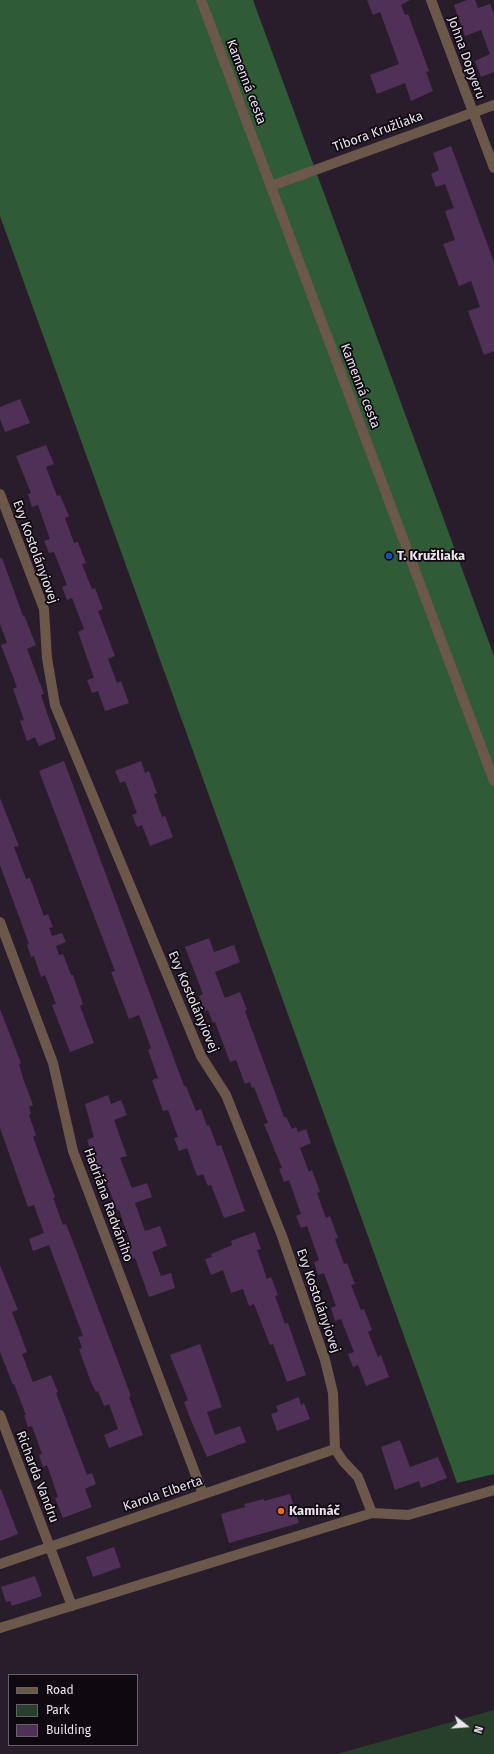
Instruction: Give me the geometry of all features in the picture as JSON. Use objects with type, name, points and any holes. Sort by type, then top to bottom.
[{"type":"street","name":"Kamenná cesta","points":[[201,0],[494,781]]},
{"type":"street","name":"Johna Dopyeru","points":[[431,0],[471,112],[494,168]]},
{"type":"street","name":"Tibora Kružliaka","points":[[271,186],[471,112],[494,105]]},
{"type":"street","name":"Evy Kostolányiovej","points":[[0,494],[44,610],[47,658],[55,705],[202,1056],[226,1095],[282,1236],[326,1360],[333,1393],[335,1449]]},
{"type":"street","name":"Hadriána Radvániho","points":[[0,922],[53,1063],[73,1151],[203,1494]]},
{"type":"street","name":"Richarda Vandru","points":[[0,1415],[72,1606]]},
{"type":"street","name":"Karola Elberta","points":[[0,1564],[335,1449]]},
{"type":"street","points":[[335,1449],[343,1461],[358,1477],[372,1513]]},
{"type":"street","points":[[0,1628],[372,1513],[408,1515],[494,1490]]},
{"type":"green space","points":[[0,0],[253,0],[494,656],[494,1474],[457,1483],[0,216]]},
{"type":"green space","points":[[494,1710],[494,1754],[337,1754]]},
{"type":"building","points":[[367,0],[410,0],[401,5],[405,15],[408,14],[429,71],[426,72],[433,91],[411,101],[405,83],[377,94],[370,75],[399,64],[380,12],[373,15]]},
{"type":"building","points":[[467,0],[475,0],[478,8],[490,4],[494,14],[494,72],[481,77],[475,61],[490,54],[481,30],[465,36],[454,5]]},
{"type":"building","points":[[451,146],[494,262],[494,351],[484,355],[468,311],[480,307],[471,281],[459,286],[443,244],[455,240],[445,211],[454,208],[445,184],[436,187],[431,174],[439,170],[433,153]]},
{"type":"building","points":[[20,399],[30,423],[5,432],[0,419],[0,407]]},
{"type":"building","points":[[46,445],[54,464],[46,467],[57,496],[60,495],[69,516],[65,518],[74,543],[78,542],[86,563],[82,564],[92,589],[95,588],[103,609],[98,611],[115,656],[108,659],[117,683],[121,681],[129,703],[105,711],[98,691],[92,693],[87,680],[94,678],[78,632],[84,629],[72,598],[67,600],[62,587],[67,585],[54,552],[49,553],[44,541],[50,539],[38,505],[32,507],[28,494],[31,493],[16,456]]},
{"type":"building","points":[[0,558],[2,558],[23,616],[24,615],[36,645],[27,649],[44,694],[41,695],[56,739],[39,746],[35,737],[27,741],[20,721],[24,720],[13,689],[17,687],[1,645],[7,643],[0,624]]},
{"type":"building","points":[[64,761],[184,1086],[186,1086],[196,1111],[201,1109],[207,1126],[209,1125],[217,1146],[221,1145],[245,1211],[224,1218],[211,1185],[208,1186],[203,1174],[197,1176],[187,1148],[179,1151],[174,1138],[178,1137],[168,1110],[163,1111],[152,1080],[158,1078],[148,1050],[151,1048],[139,1015],[129,1019],[111,972],[115,971],[39,771]]},
{"type":"building","points":[[141,761],[145,773],[149,771],[157,793],[154,794],[162,817],[165,816],[173,837],[150,846],[142,825],[137,827],[132,815],[137,813],[125,781],[120,783],[115,771]]},
{"type":"building","points":[[0,798],[19,846],[14,847],[26,879],[30,878],[44,916],[48,914],[53,927],[49,928],[52,936],[62,933],[66,942],[56,946],[59,955],[63,954],[71,975],[73,975],[83,1004],[80,1006],[94,1043],[70,1052],[52,1005],[56,1004],[45,975],[41,977],[34,956],[31,957],[27,945],[29,944],[0,865]]},
{"type":"building","points":[[209,938],[214,952],[234,945],[240,962],[215,972],[225,998],[240,992],[247,1010],[245,1011],[284,1117],[286,1117],[292,1129],[296,1127],[298,1132],[306,1129],[311,1143],[300,1148],[309,1172],[312,1170],[320,1192],[317,1193],[326,1218],[330,1216],[338,1238],[335,1239],[344,1264],[347,1263],[355,1284],[351,1285],[361,1310],[364,1309],[372,1330],[368,1332],[378,1357],[381,1355],[389,1377],[366,1386],[358,1365],[353,1367],[348,1354],[354,1352],[341,1319],[335,1321],[331,1308],[336,1306],[324,1273],[318,1275],[314,1262],[319,1260],[307,1226],[301,1228],[296,1216],[301,1214],[289,1180],[284,1182],[279,1169],[282,1168],[264,1124],[268,1123],[254,1087],[252,1088],[250,1082],[245,1084],[236,1060],[230,1062],[215,1022],[213,1023],[208,1010],[205,1011],[199,996],[203,994],[185,947]]},
{"type":"building","points":[[0,1009],[21,1063],[19,1064],[23,1078],[33,1105],[29,1107],[31,1114],[29,1115],[36,1135],[33,1137],[55,1197],[53,1198],[63,1225],[66,1224],[75,1247],[131,1396],[129,1397],[143,1435],[109,1448],[104,1435],[118,1429],[109,1404],[104,1406],[98,1391],[96,1392],[90,1380],[79,1349],[82,1348],[78,1337],[83,1336],[49,1245],[33,1251],[29,1239],[44,1233],[34,1205],[28,1207],[0,1128]]},
{"type":"building","points":[[108,1095],[111,1104],[121,1100],[127,1115],[114,1120],[127,1156],[120,1158],[132,1188],[147,1183],[152,1197],[135,1203],[145,1231],[160,1226],[167,1246],[152,1252],[161,1276],[171,1273],[175,1288],[149,1297],[135,1258],[132,1259],[127,1245],[131,1244],[119,1210],[117,1210],[100,1166],[97,1167],[87,1140],[94,1137],[85,1104]]},
{"type":"building","points":[[255,1232],[261,1249],[257,1250],[267,1279],[271,1277],[278,1295],[275,1296],[285,1324],[288,1323],[306,1375],[287,1382],[273,1344],[270,1345],[254,1304],[249,1306],[243,1289],[231,1293],[223,1270],[211,1275],[205,1259],[212,1257],[211,1254],[232,1245],[231,1241]]},
{"type":"building","points":[[0,1265],[18,1310],[12,1312],[27,1352],[22,1354],[33,1382],[51,1375],[58,1392],[56,1393],[87,1475],[92,1473],[96,1484],[85,1489],[92,1507],[63,1518],[55,1498],[58,1497],[47,1465],[43,1467],[39,1455],[42,1454],[32,1426],[28,1427],[24,1415],[26,1415],[0,1352]]},
{"type":"building","points":[[200,1344],[222,1407],[207,1412],[215,1435],[240,1426],[246,1442],[207,1457],[184,1402],[188,1400],[170,1355]]},
{"type":"building","points":[[299,1397],[301,1405],[304,1403],[310,1419],[277,1431],[271,1414],[278,1412],[276,1406]]},
{"type":"building","points":[[400,1440],[410,1467],[438,1457],[447,1478],[421,1488],[419,1481],[395,1490],[381,1447]]},
{"type":"building","points":[[1,1489],[18,1534],[0,1541],[0,1490]]},
{"type":"building","points":[[290,1494],[299,1523],[229,1543],[221,1514],[245,1507],[244,1504],[264,1499],[264,1501]]},
{"type":"building","points":[[114,1547],[121,1567],[93,1577],[86,1557]]},
{"type":"building","points":[[35,1576],[42,1596],[12,1606],[10,1601],[6,1602],[1,1587]]},
{"type":"place","name":"T. Kružliaka","points":[[389,556]]},
{"type":"place","name":"Kamináč","points":[[281,1511]]}]
